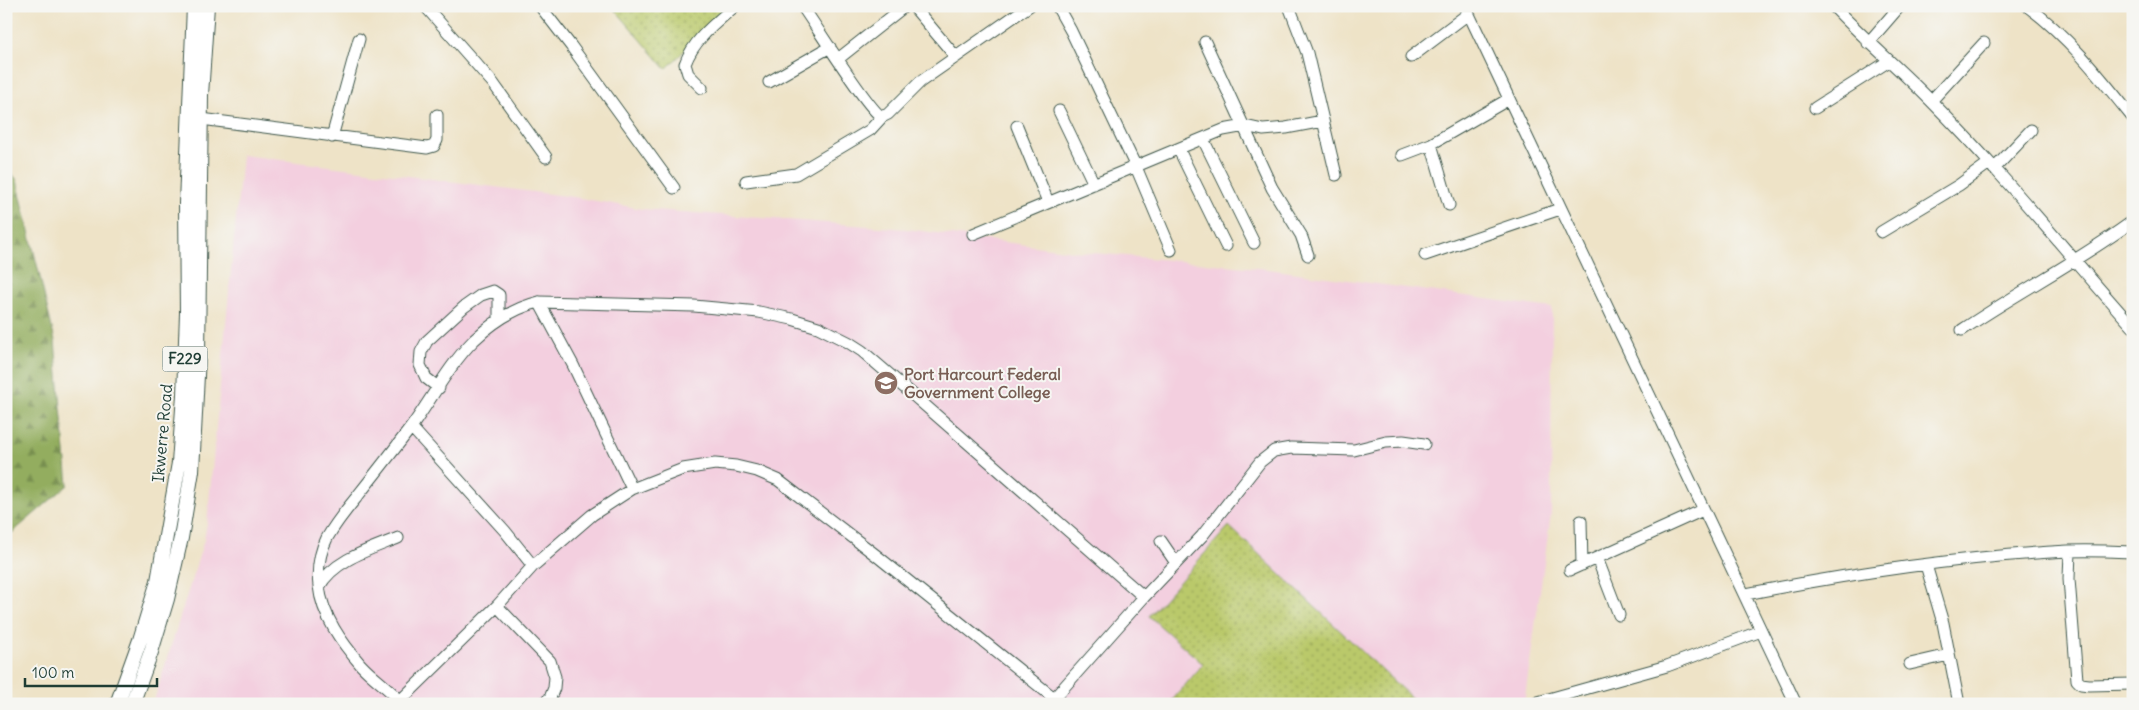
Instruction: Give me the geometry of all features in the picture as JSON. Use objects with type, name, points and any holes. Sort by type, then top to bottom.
[{"type":"main road","name":"Ikwerre Road","points":[[117,704],[140,640],[158,581],[179,464],[187,313],[186,203],[194,6]]},
{"type":"main road","name":"Ikwerre Road","points":[[132,704],[151,652],[167,599],[181,538],[192,471],[198,356],[200,119],[207,6]]},
{"type":"street","points":[[425,6],[493,83],[546,157]]},
{"type":"street","points":[[540,6],[674,188]]},
{"type":"street","points":[[702,88],[688,74],[685,64],[689,54],[705,32],[735,6]]},
{"type":"street","points":[[802,6],[877,114],[882,117]]},
{"type":"street","points":[[838,59],[905,6]]},
{"type":"street","points":[[913,6],[956,57]]},
{"type":"street","points":[[746,181],[796,174],[870,130],[920,82],[1029,6]]},
{"type":"street","points":[[1057,6],[1071,31],[1136,168],[1171,250]]},
{"type":"street","points":[[1290,6],[1307,53],[1336,174]]},
{"type":"street","points":[[1833,6],[1931,101],[2133,327]]},
{"type":"street","points":[[1868,42],[1900,6]]},
{"type":"street","points":[[2027,6],[2048,21],[2075,48],[2133,118]]},
{"type":"street","points":[[1411,57],[1466,10],[1703,510],[1746,594],[1760,630],[1796,704]]},
{"type":"street","points":[[332,137],[359,39]]},
{"type":"street","points":[[1205,42],[1276,194],[1301,235],[1308,255]]},
{"type":"street","points":[[1931,101],[1984,43]]},
{"type":"street","points":[[769,82],[830,47]]},
{"type":"street","points":[[1815,108],[1889,61]]},
{"type":"street","points":[[1402,155],[1431,144],[1509,99]]},
{"type":"street","points":[[1060,112],[1094,184]]},
{"type":"street","points":[[200,119],[427,148],[434,146],[438,140],[436,115]]},
{"type":"street","points":[[973,234],[1224,130],[1244,126],[1263,130],[1286,128],[1323,121]]},
{"type":"street","points":[[1017,126],[1048,202]]},
{"type":"street","points":[[1881,232],[1991,166],[2031,130]]},
{"type":"street","points":[[1203,139],[1254,243]]},
{"type":"street","points":[[1431,144],[1449,205]]},
{"type":"street","points":[[1179,150],[1226,246]]},
{"type":"street","points":[[1425,255],[1560,208]]},
{"type":"street","points":[[1962,330],[2008,299],[2102,244],[2133,221]]},
{"type":"street","points":[[439,388],[433,386],[426,378],[420,365],[421,352],[427,341],[464,307],[481,295],[493,291],[499,295],[499,319]]},
{"type":"street","points":[[539,302],[573,365],[632,489]]},
{"type":"street","points":[[1144,597],[876,363],[848,342],[801,321],[759,312],[694,306],[539,302],[523,306],[499,319],[474,340],[328,538],[318,568],[323,606],[338,636],[362,665],[401,702],[497,606],[533,566],[592,515],[632,489],[683,468],[715,464],[736,466],[757,471],[778,480],[877,556],[1052,701],[1144,597],[1202,536],[1260,462],[1274,451],[1291,448],[1354,450],[1386,442],[1403,441],[1424,444]]},
{"type":"street","points":[[411,427],[505,531],[533,566]]},
{"type":"street","points":[[1570,570],[1703,510]]},
{"type":"street","points":[[1581,521],[1582,565]]},
{"type":"street","points":[[319,587],[324,577],[338,566],[367,550],[398,538]]},
{"type":"street","points":[[1161,541],[1176,563]]},
{"type":"street","points":[[1746,594],[1814,581],[1926,565],[2070,551],[2133,552]]},
{"type":"street","points":[[2070,551],[2069,579],[2077,680],[2081,684],[2088,685],[2133,684]]},
{"type":"street","points":[[1597,558],[1619,615]]},
{"type":"street","points":[[1926,565],[1943,623],[1959,704]]},
{"type":"street","points":[[497,606],[550,661],[555,677],[554,688],[550,698],[543,704]]},
{"type":"street","points":[[1538,702],[1667,666],[1760,630]]},
{"type":"street","points":[[1910,664],[1950,655]]},
{"type":"shaded area","name":"Port Harcourt Federal Government College","points":[[242,155],[574,197],[642,209],[907,229],[1072,251],[1268,269],[1552,308],[1551,514],[1524,704],[153,704],[204,540],[207,523]]},
{"type":"green space","points":[[612,6],[730,6],[666,69]]},
{"type":"green space","points":[[6,166],[17,180],[55,341],[68,485],[6,538]]},
{"type":"green space","points":[[1229,526],[1418,704],[1169,704],[1203,664],[1149,616]]},
{"type":"place","name":"Port Harcourt Federal Government College","points":[[886,383]]}]
